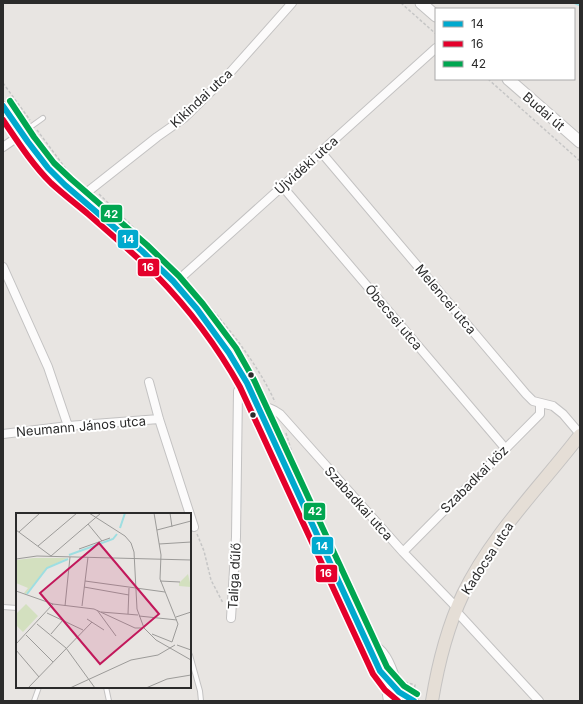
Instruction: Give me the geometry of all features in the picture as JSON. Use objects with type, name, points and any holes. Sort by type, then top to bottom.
[{"type":"main road","points":[[421,3],[435,15]]},
{"type":"main road","name":"Budai út","points":[[509,80],[580,142]]},
{"type":"main road","name":"Kadocsa utca","points":[[432,701],[441,653],[464,592],[499,536],[580,434]]},
{"type":"street","name":"Kikindai utca","points":[[81,197],[157,136],[184,118],[227,76],[292,3]]},
{"type":"street","name":"Újvidéki utca","points":[[175,283],[435,49]]},
{"type":"street","points":[[3,106],[22,134],[57,177],[161,268],[175,283],[219,338],[235,361],[247,383],[380,671],[392,681],[400,693],[413,701]]},
{"type":"street","points":[[3,147],[22,134]]},
{"type":"street","name":"Melencei utca","points":[[321,152],[526,394],[533,401],[540,404],[553,406],[563,414],[580,434]]},
{"type":"street","name":"Óbecsei utca","points":[[282,186],[505,448]]},
{"type":"street","points":[[4,269],[48,367],[68,426]]},
{"type":"street","points":[[148,382],[189,513]]},
{"type":"street","name":"Taliga dűlő","points":[[231,618],[236,537],[238,391],[247,383]]},
{"type":"street","name":"Szabadkai köz","points":[[403,552],[540,414],[540,404]]},
{"type":"street","name":"Szabadkai utca","points":[[258,407],[263,406],[272,408],[280,414],[539,701]]},
{"type":"street","name":"Neumann János utca","points":[[3,434],[68,426],[159,419]]},
{"type":"street","points":[[191,518],[194,527]]},
{"type":"street","points":[[364,639],[374,643],[388,658],[392,681],[386,689],[388,701]]},
{"type":"lane","points":[[22,134],[43,118]]},
{"type":"lane","points":[[3,607],[16,608]]},
{"type":"lane","points":[[191,659],[200,691],[201,701]]},
{"type":"lane","points":[[34,701],[39,688]]},
{"type":"lane","points":[[106,688],[109,701]]},
{"type":"path","points":[[401,3],[435,33]]},
{"type":"path","points":[[489,80],[580,161]]},
{"type":"path","points":[[3,83],[78,186],[93,188]]},
{"type":"path","name":"Taliga dűlő","points":[[194,527],[204,551],[211,580],[231,618]]},
{"type":"path","points":[[392,681],[415,685],[413,701]]},
{"type":"waterway","points":[[575,3],[580,5]]},
{"type":"transit line","name":"42","points":[[10,101],[34,137],[54,163],[147,245],[179,276],[203,304],[236,348],[254,380],[387,667],[404,686],[417,694]]},
{"type":"transit line","name":"14","points":[[3,106],[48,168],[65,185],[142,251],[173,281],[197,309],[229,353],[247,383],[380,671],[399,692],[414,701]]},
{"type":"transit line","name":"16","points":[[3,120],[44,176],[156,275],[180,301],[212,343],[240,387],[373,674],[385,690],[398,701]]}]
